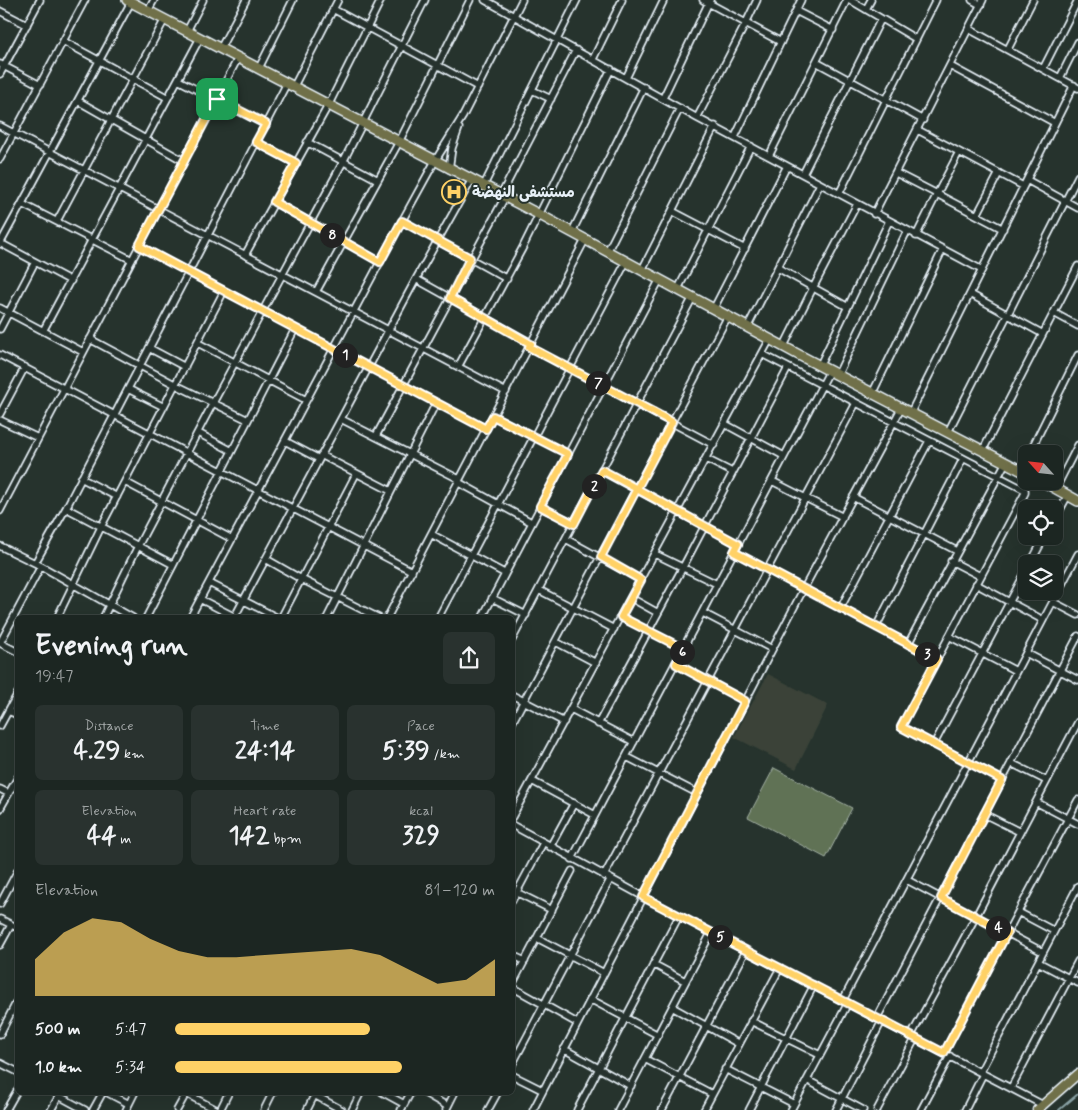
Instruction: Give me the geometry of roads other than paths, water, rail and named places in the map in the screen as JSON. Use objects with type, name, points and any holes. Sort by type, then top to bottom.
[{"type":"highway","points":[[129,1],[291,84],[482,187],[540,215],[770,339],[1018,468]]},
{"type":"highway","points":[[1059,490],[1078,501]]},
{"type":"main road","points":[[1040,1107],[1078,1074]]},
{"type":"street","points":[[0,74],[2,65],[40,0]]},
{"type":"street","points":[[0,159],[85,0]]},
{"type":"street","points":[[148,11],[154,0]]},
{"type":"street","points":[[187,31],[203,0]]},
{"type":"street","points":[[220,49],[246,0]]},
{"type":"street","points":[[259,68],[293,0]]},
{"type":"street","points":[[34,563],[66,508],[256,142],[338,0]]},
{"type":"street","points":[[245,255],[329,104],[381,0]]},
{"type":"street","points":[[105,615],[187,452],[343,162],[426,0]]},
{"type":"street","points":[[316,292],[399,142],[470,0]]},
{"type":"street","points":[[484,0],[874,214],[982,270]]},
{"type":"street","points":[[192,615],[434,161],[463,116],[522,0]]},
{"type":"street","points":[[482,187],[577,0]]},
{"type":"street","points":[[593,59],[622,0]]},
{"type":"street","points":[[626,78],[664,0]]},
{"type":"street","points":[[697,118],[757,0]]},
{"type":"street","points":[[735,137],[801,0]]},
{"type":"street","points":[[769,156],[849,0],[916,39]]},
{"type":"street","points":[[866,10],[871,0]]},
{"type":"street","points":[[839,194],[936,0]]},
{"type":"street","points":[[874,214],[982,2],[972,0]]},
{"type":"street","points":[[1008,49],[1033,0]]},
{"type":"street","points":[[1043,68],[1078,0]]},
{"type":"street","points":[[70,281],[0,243],[99,61],[129,1]]},
{"type":"street","points":[[663,98],[707,1],[781,42]]},
{"type":"street","points":[[333,10],[478,87]]},
{"type":"street","points":[[0,11],[27,25]]},
{"type":"street","points":[[796,11],[832,30]]},
{"type":"street","points":[[57,221],[165,19]]},
{"type":"street","points":[[803,174],[881,19]]},
{"type":"street","points":[[911,412],[1055,123],[1076,86],[969,30]]},
{"type":"street","points":[[44,331],[200,38]]},
{"type":"street","points":[[63,42],[168,98]]},
{"type":"street","points":[[1060,78],[1078,42]]},
{"type":"street","points":[[376,436],[503,196],[576,50]]},
{"type":"street","points":[[0,511],[238,58]]},
{"type":"street","points":[[816,62],[923,120]]},
{"type":"street","points":[[2,65],[40,85]]},
{"type":"street","points":[[950,66],[1055,123]]},
{"type":"street","points":[[458,366],[507,279],[611,70]]},
{"type":"street","points":[[178,80],[266,124]]},
{"type":"street","points":[[572,232],[644,87]]},
{"type":"street","points":[[532,90],[551,99]]},
{"type":"street","points":[[78,100],[184,161]]},
{"type":"street","points":[[608,252],[680,108]]},
{"type":"street","points":[[449,169],[452,148],[463,116]]},
{"type":"street","points":[[0,126],[506,392]]},
{"type":"street","points":[[642,270],[715,126]]},
{"type":"street","points":[[918,130],[999,173],[1078,208]]},
{"type":"street","points":[[256,142],[296,163]]},
{"type":"street","points":[[307,142],[378,180]]},
{"type":"street","points":[[678,289],[751,146]]},
{"type":"street","points":[[916,236],[959,152]]},
{"type":"street","points":[[714,308],[787,166]]},
{"type":"street","points":[[896,173],[1002,229]]},
{"type":"street","points":[[977,215],[999,173]]},
{"type":"street","points":[[948,432],[1078,176]]},
{"type":"street","points":[[235,615],[416,279],[472,181]]},
{"type":"street","points":[[748,326],[820,184]]},
{"type":"street","points":[[274,202],[380,262]]},
{"type":"street","points":[[22,204],[132,260]]},
{"type":"street","points":[[784,346],[857,204]]},
{"type":"street","points":[[672,210],[745,249]]},
{"type":"street","points":[[402,221],[507,279]]},
{"type":"street","points":[[820,365],[889,221]]},
{"type":"street","points":[[572,859],[784,456],[822,385],[834,372],[907,231]]},
{"type":"street","points":[[389,615],[585,240]]},
{"type":"street","points":[[139,246],[486,429]]},
{"type":"street","points":[[873,392],[943,250]]},
{"type":"street","points":[[0,328],[35,262]]},
{"type":"street","points":[[440,615],[626,262]]},
{"type":"street","points":[[983,450],[1078,266]]},
{"type":"street","points":[[778,268],[848,307]]},
{"type":"street","points":[[416,279],[484,317],[570,369],[714,446]]},
{"type":"street","points":[[484,615],[660,279]]},
{"type":"street","points":[[59,615],[101,527],[224,291]]},
{"type":"street","points":[[970,294],[1043,334]]},
{"type":"street","points":[[515,635],[693,296]]},
{"type":"street","points":[[0,308],[83,352]]},
{"type":"street","points":[[1054,313],[1078,326]]},
{"type":"street","points":[[515,718],[728,316]]},
{"type":"street","points":[[147,615],[172,564],[295,329]]},
{"type":"street","points":[[515,812],[714,446],[770,339]]},
{"type":"street","points":[[90,340],[248,420]]},
{"type":"street","points":[[198,343],[306,400]]},
{"type":"street","points":[[149,348],[185,367]]},
{"type":"street","points":[[762,354],[1026,492],[901,727],[1002,780]]},
{"type":"street","points":[[0,355],[412,571]]},
{"type":"street","points":[[1033,445],[1078,355]]},
{"type":"street","points":[[0,414],[25,367]]},
{"type":"street","points":[[598,724],[788,368]]},
{"type":"street","points":[[128,388],[164,407]]},
{"type":"street","points":[[328,615],[436,403]]},
{"type":"street","points":[[604,876],[856,403]]},
{"type":"street","points":[[533,1110],[772,649],[902,407]]},
{"type":"street","points":[[493,416],[568,454]]},
{"type":"street","points":[[341,419],[410,453],[532,522]]},
{"type":"street","points":[[0,420],[38,438]]},
{"type":"street","points":[[725,424],[784,456]]},
{"type":"street","points":[[198,433],[232,451]]},
{"type":"street","points":[[284,441],[391,491]]},
{"type":"street","points":[[840,609],[929,441]]},
{"type":"street","points":[[1063,474],[1078,445]]},
{"type":"street","points":[[706,459],[732,472]]},
{"type":"street","points":[[876,627],[963,459]]},
{"type":"street","points":[[908,644],[1006,462]]},
{"type":"street","points":[[602,470],[738,544]]},
{"type":"street","points":[[281,615],[356,474]]},
{"type":"street","points":[[81,478],[117,497]]},
{"type":"street","points":[[772,481],[843,517]]},
{"type":"street","points":[[125,482],[232,539]]},
{"type":"street","points":[[1063,504],[1068,495]]},
{"type":"street","points":[[853,497],[957,551]]},
{"type":"street","points":[[540,506],[574,524]]},
{"type":"street","points":[[66,508],[172,564]]},
{"type":"street","points":[[431,534],[504,573]]},
{"type":"street","points":[[566,539],[641,580]]},
{"type":"street","points":[[0,554],[2,547],[41,566],[128,615]]},
{"type":"street","points":[[734,552],[937,659]]},
{"type":"street","points":[[655,554],[717,584]]},
{"type":"street","points":[[725,1069],[793,1107],[907,880],[1078,554]]},
{"type":"street","points":[[266,559],[301,579],[373,615]]},
{"type":"street","points":[[951,561],[980,576]]},
{"type":"street","points":[[15,650],[0,643],[41,566]]},
{"type":"street","points":[[209,583],[273,615]]},
{"type":"street","points":[[976,584],[1043,620]]},
{"type":"street","points":[[934,744],[1018,586]]},
{"type":"street","points":[[539,590],[614,629]]},
{"type":"street","points":[[492,598],[526,615]]},
{"type":"street","points":[[631,598],[658,613]]},
{"type":"street","points":[[200,599],[230,615]]},
{"type":"street","points":[[1053,602],[1078,615]]},
{"type":"street","points":[[702,613],[772,649]]},
{"type":"street","points":[[621,617],[647,632],[684,649]]},
{"type":"street","points":[[949,636],[1016,671]]},
{"type":"street","points":[[836,1110],[941,898],[1078,636]]},
{"type":"street","points":[[556,642],[596,663]]},
{"type":"street","points":[[1026,654],[1078,680]]},
{"type":"street","points":[[676,664],[745,701]]},
{"type":"street","points":[[515,696],[564,722]]},
{"type":"street","points":[[0,726],[15,698]]},
{"type":"street","points":[[571,709],[634,742]]},
{"type":"street","points":[[8,710],[15,714]]},
{"type":"street","points":[[877,1110],[913,1037],[1078,722]]},
{"type":"street","points":[[626,757],[697,793]]},
{"type":"street","points":[[1011,763],[1047,781]]},
{"type":"street","points":[[532,781],[595,814]]},
{"type":"street","points":[[0,809],[15,782]]},
{"type":"street","points":[[0,789],[8,794]]},
{"type":"street","points":[[921,1110],[1007,933],[1078,800]]},
{"type":"street","points":[[1036,802],[1078,824]]},
{"type":"street","points":[[550,847],[574,803]]},
{"type":"street","points":[[984,814],[1020,832]]},
{"type":"street","points":[[515,827],[678,916],[846,1001],[1011,1088],[1040,1107]]},
{"type":"street","points":[[543,843],[515,891],[552,910]]},
{"type":"street","points":[[515,980],[572,871]]},
{"type":"street","points":[[0,904],[15,876]]},
{"type":"street","points":[[515,1059],[610,880]]},
{"type":"street","points":[[907,880],[1043,952]]},
{"type":"street","points":[[965,1110],[981,1073],[1078,886]]},
{"type":"street","points":[[1018,912],[1054,932]]},
{"type":"street","points":[[577,1110],[678,916]]},
{"type":"street","points":[[0,919],[15,927]]},
{"type":"street","points":[[0,945],[11,925]]},
{"type":"street","points":[[618,1110],[711,933]]},
{"type":"street","points":[[537,938],[604,973]]},
{"type":"street","points":[[662,1110],[746,951]]},
{"type":"street","points":[[515,956],[525,961]]},
{"type":"street","points":[[1011,1088],[1078,961]]},
{"type":"street","points":[[1038,962],[1078,983]]},
{"type":"street","points":[[653,964],[685,982]]},
{"type":"street","points":[[704,1110],[780,968]]},
{"type":"street","points":[[749,1110],[814,985]]},
{"type":"street","points":[[515,988],[577,1023]]},
{"type":"street","points":[[590,1000],[658,1035]]},
{"type":"street","points":[[0,1034],[15,1007]]},
{"type":"street","points":[[672,1007],[739,1044]]},
{"type":"street","points":[[751,1021],[820,1055]]},
{"type":"street","points":[[564,1049],[631,1086]]},
{"type":"street","points":[[645,1059],[712,1094]]},
{"type":"street","points":[[0,1063],[15,1070]]},
{"type":"street","points":[[515,1076],[542,1090]]},
{"type":"street","points":[[807,1080],[863,1110]]},
{"type":"street","points":[[6,1110],[15,1094]]},
{"type":"street","points":[[51,1110],[59,1095]]},
{"type":"street","points":[[62,1095],[85,1110]]},
{"type":"street","points":[[93,1110],[102,1095]]},
{"type":"street","points":[[109,1095],[127,1107],[133,1095]]},
{"type":"street","points":[[177,1110],[184,1095]]},
{"type":"street","points":[[189,1095],[218,1110],[227,1095]]},
{"type":"street","points":[[264,1110],[272,1095]]},
{"type":"street","points":[[307,1110],[313,1095]]},
{"type":"street","points":[[315,1095],[342,1110]]},
{"type":"street","points":[[352,1110],[360,1095]]},
{"type":"street","points":[[388,1095],[404,1104]]},
{"type":"street","points":[[401,1110],[409,1095]]},
{"type":"street","points":[[427,1095],[446,1108],[453,1095]]},
{"type":"street","points":[[488,1110],[496,1095]]},
{"type":"waterway","points":[[1059,1110],[1078,1094]]},
{"type":"place","name":"مستشفى النهضة","points":[[454,192]]}]
